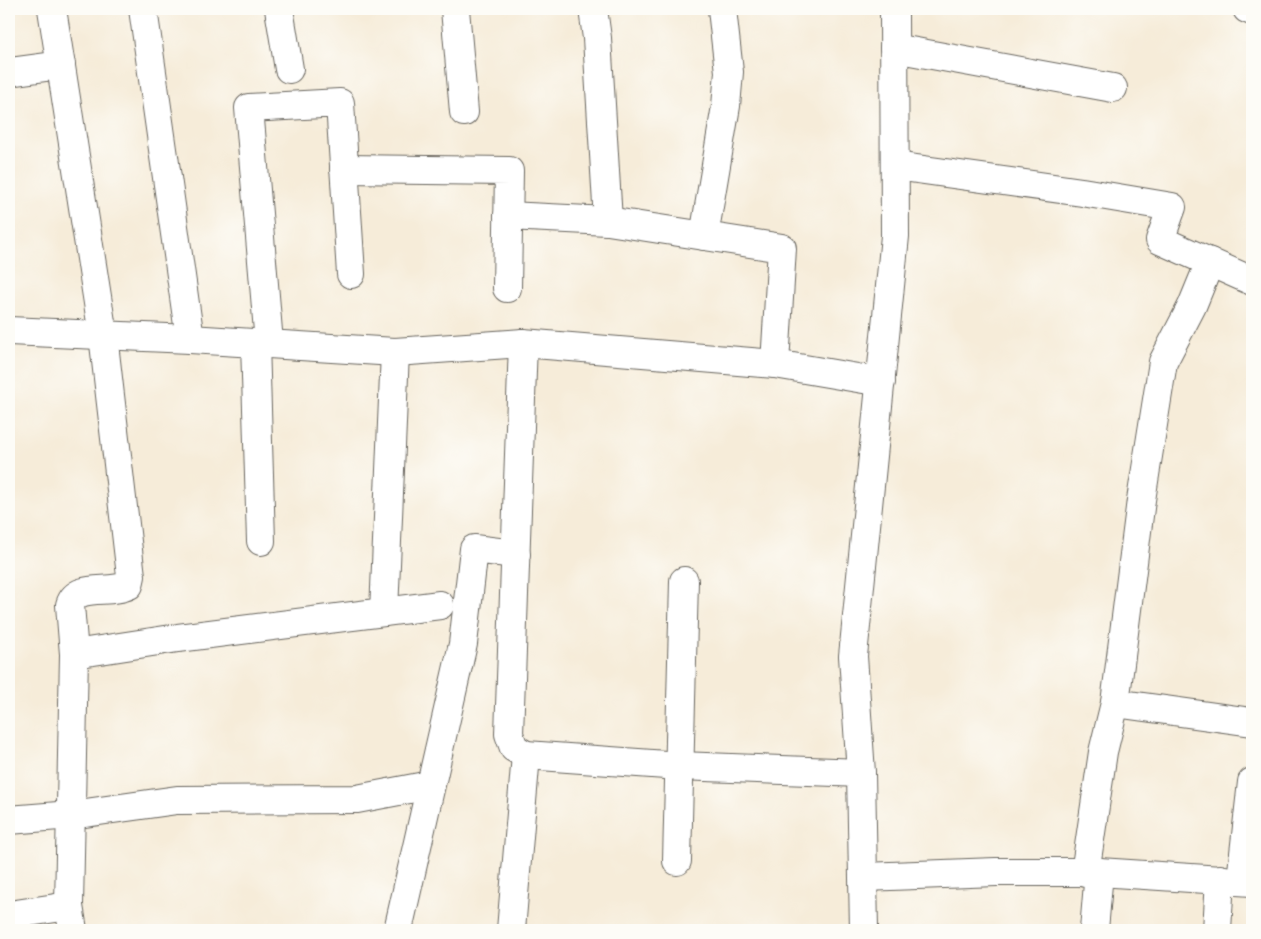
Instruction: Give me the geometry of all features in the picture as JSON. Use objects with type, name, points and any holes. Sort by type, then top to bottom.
[{"type":"street","points":[[9,915],[71,918],[74,654],[70,605],[72,599],[81,592],[119,590],[129,585],[131,576],[102,335],[52,9]]},
{"type":"street","points":[[143,9],[190,339]]},
{"type":"street","points":[[279,9],[288,69]]},
{"type":"street","points":[[455,9],[464,112]]},
{"type":"street","points":[[592,9],[597,38],[608,221]]},
{"type":"street","points":[[704,236],[730,72],[722,9]]},
{"type":"street","points":[[864,930],[861,773],[853,656],[873,440],[881,382],[895,236],[894,9]]},
{"type":"street","points":[[1247,9],[1252,11]]},
{"type":"street","points":[[894,48],[1112,88]]},
{"type":"street","points":[[9,72],[61,65]]},
{"type":"street","points":[[261,541],[262,343],[249,108],[340,103],[351,274]]},
{"type":"street","points":[[894,166],[1082,192],[1172,207],[1160,240],[1252,281]]},
{"type":"street","points":[[344,169],[509,170],[507,288]]},
{"type":"street","points":[[508,216],[608,221],[782,248],[775,364]]},
{"type":"street","points":[[1094,930],[1092,873],[1103,752],[1115,703],[1142,500],[1164,362],[1192,306],[1210,262]]},
{"type":"street","points":[[9,328],[395,352],[523,343],[775,364],[881,382]]},
{"type":"street","points":[[523,343],[509,734],[514,748],[526,755],[680,766],[861,773]]},
{"type":"street","points":[[384,612],[395,352]]},
{"type":"street","points":[[398,930],[463,644],[474,549],[516,554]]},
{"type":"street","points":[[677,861],[684,581]]},
{"type":"street","points":[[74,654],[178,638],[440,605]]},
{"type":"street","points":[[1115,703],[1252,722]]},
{"type":"street","points":[[511,930],[526,755]]},
{"type":"street","points":[[1217,930],[1238,880],[1252,782]]},
{"type":"street","points":[[9,820],[71,815],[177,800],[357,799],[430,785]]},
{"type":"street","points":[[864,877],[996,872],[1092,873],[1238,880]]}]
